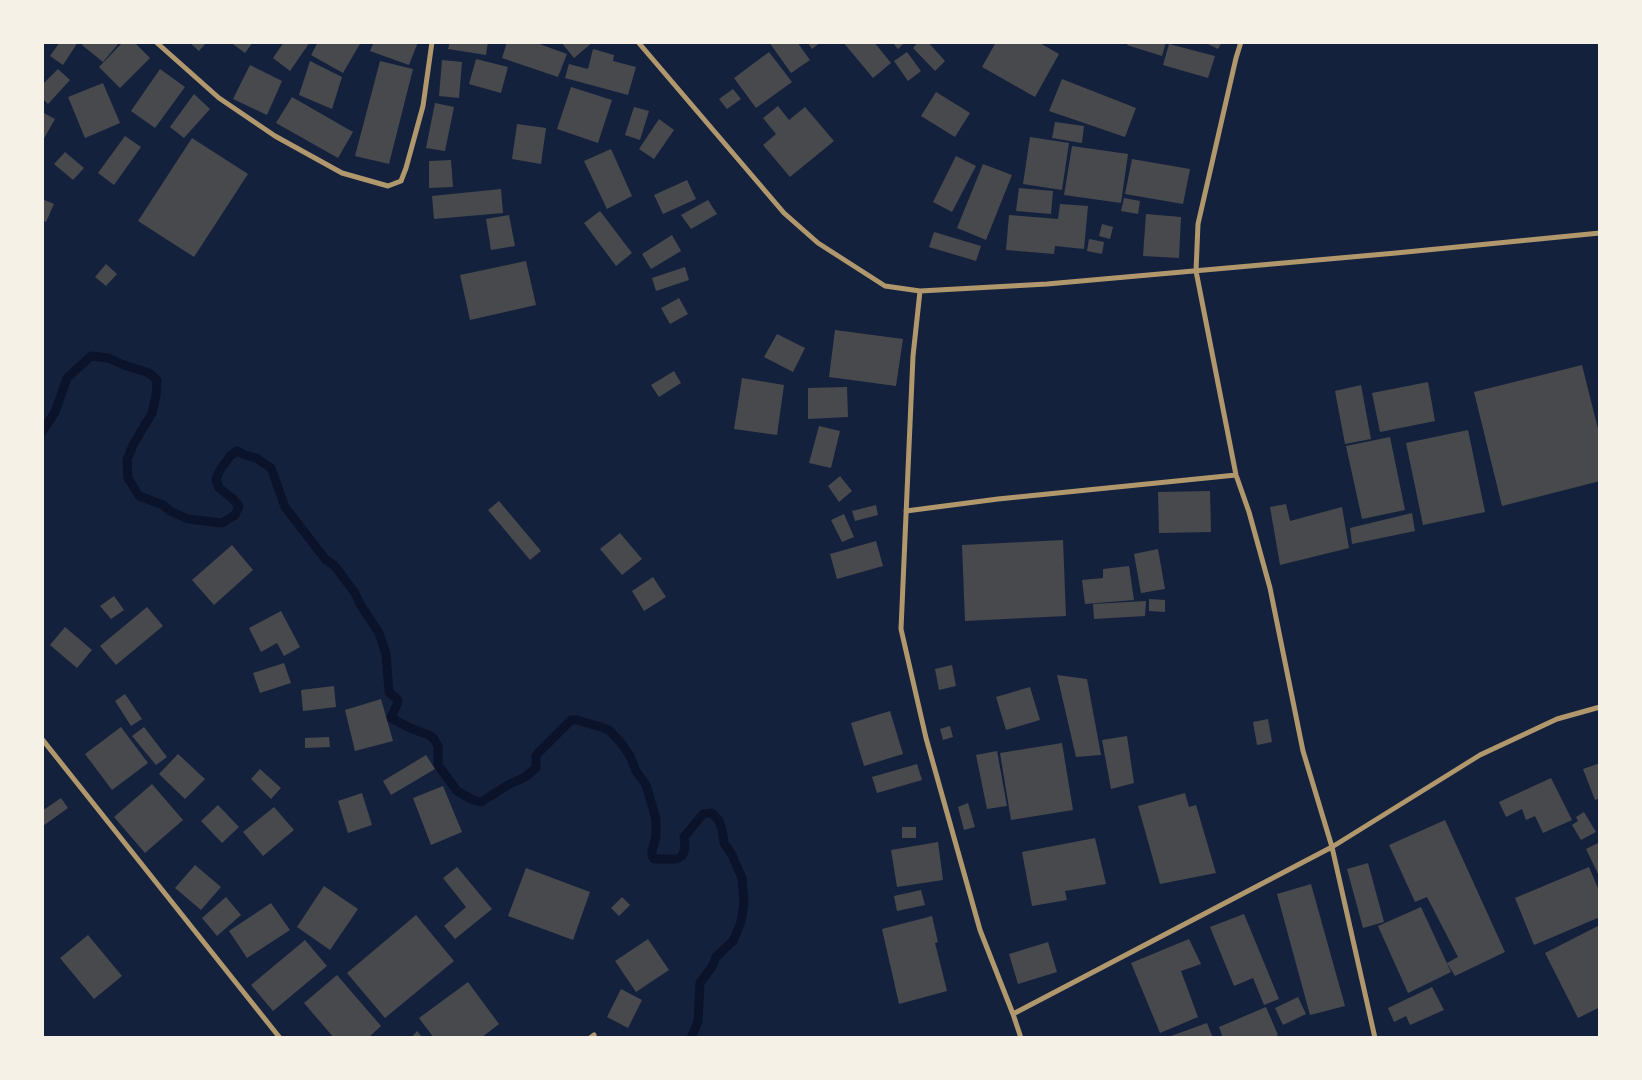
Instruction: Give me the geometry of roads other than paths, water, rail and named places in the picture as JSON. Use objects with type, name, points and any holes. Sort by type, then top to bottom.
[{"type":"street","points":[[156,42],[218,98],[275,136],[342,173],[388,186],[400,181],[406,168],[423,106],[432,42]]},
{"type":"street","points":[[638,42],[784,213],[818,243],[885,286],[920,291],[1047,284],[1600,233]]},
{"type":"street","points":[[1241,42],[1198,224],[1196,271],[1236,475],[1249,512],[1270,588],[1303,751],[1332,847],[1374,1038]]},
{"type":"street","points":[[920,291],[913,356],[901,629],[926,738],[980,930],[1021,1038]]},
{"type":"street","points":[[906,511],[998,499],[1236,475]]},
{"type":"street","points":[[1013,1014],[1332,847],[1480,754],[1556,719],[1600,707]]},
{"type":"street","points":[[42,739],[280,1038]]},
{"type":"waterway","points":[[42,432],[55,412],[67,378],[91,356],[108,358],[149,373],[157,380],[152,413],[133,445],[127,460],[128,478],[139,496],[163,505],[170,511],[188,519],[222,523],[235,515],[239,506],[219,488],[216,479],[230,456],[237,451],[256,458],[271,468],[285,507],[326,560],[334,565],[355,593],[379,633],[386,654],[389,692],[398,702],[391,718],[434,739],[438,746],[438,765],[457,791],[473,800],[481,802],[525,777],[536,768],[536,756],[538,753],[571,720],[577,720],[610,731],[622,744],[631,758],[636,771],[646,785],[656,819],[656,837],[652,851],[654,859],[677,859],[682,856],[685,849],[684,837],[703,814],[712,813],[719,821],[724,843],[732,855],[742,878],[744,902],[741,922],[733,941],[716,957],[712,967],[700,983],[698,1022],[691,1038]]}]
